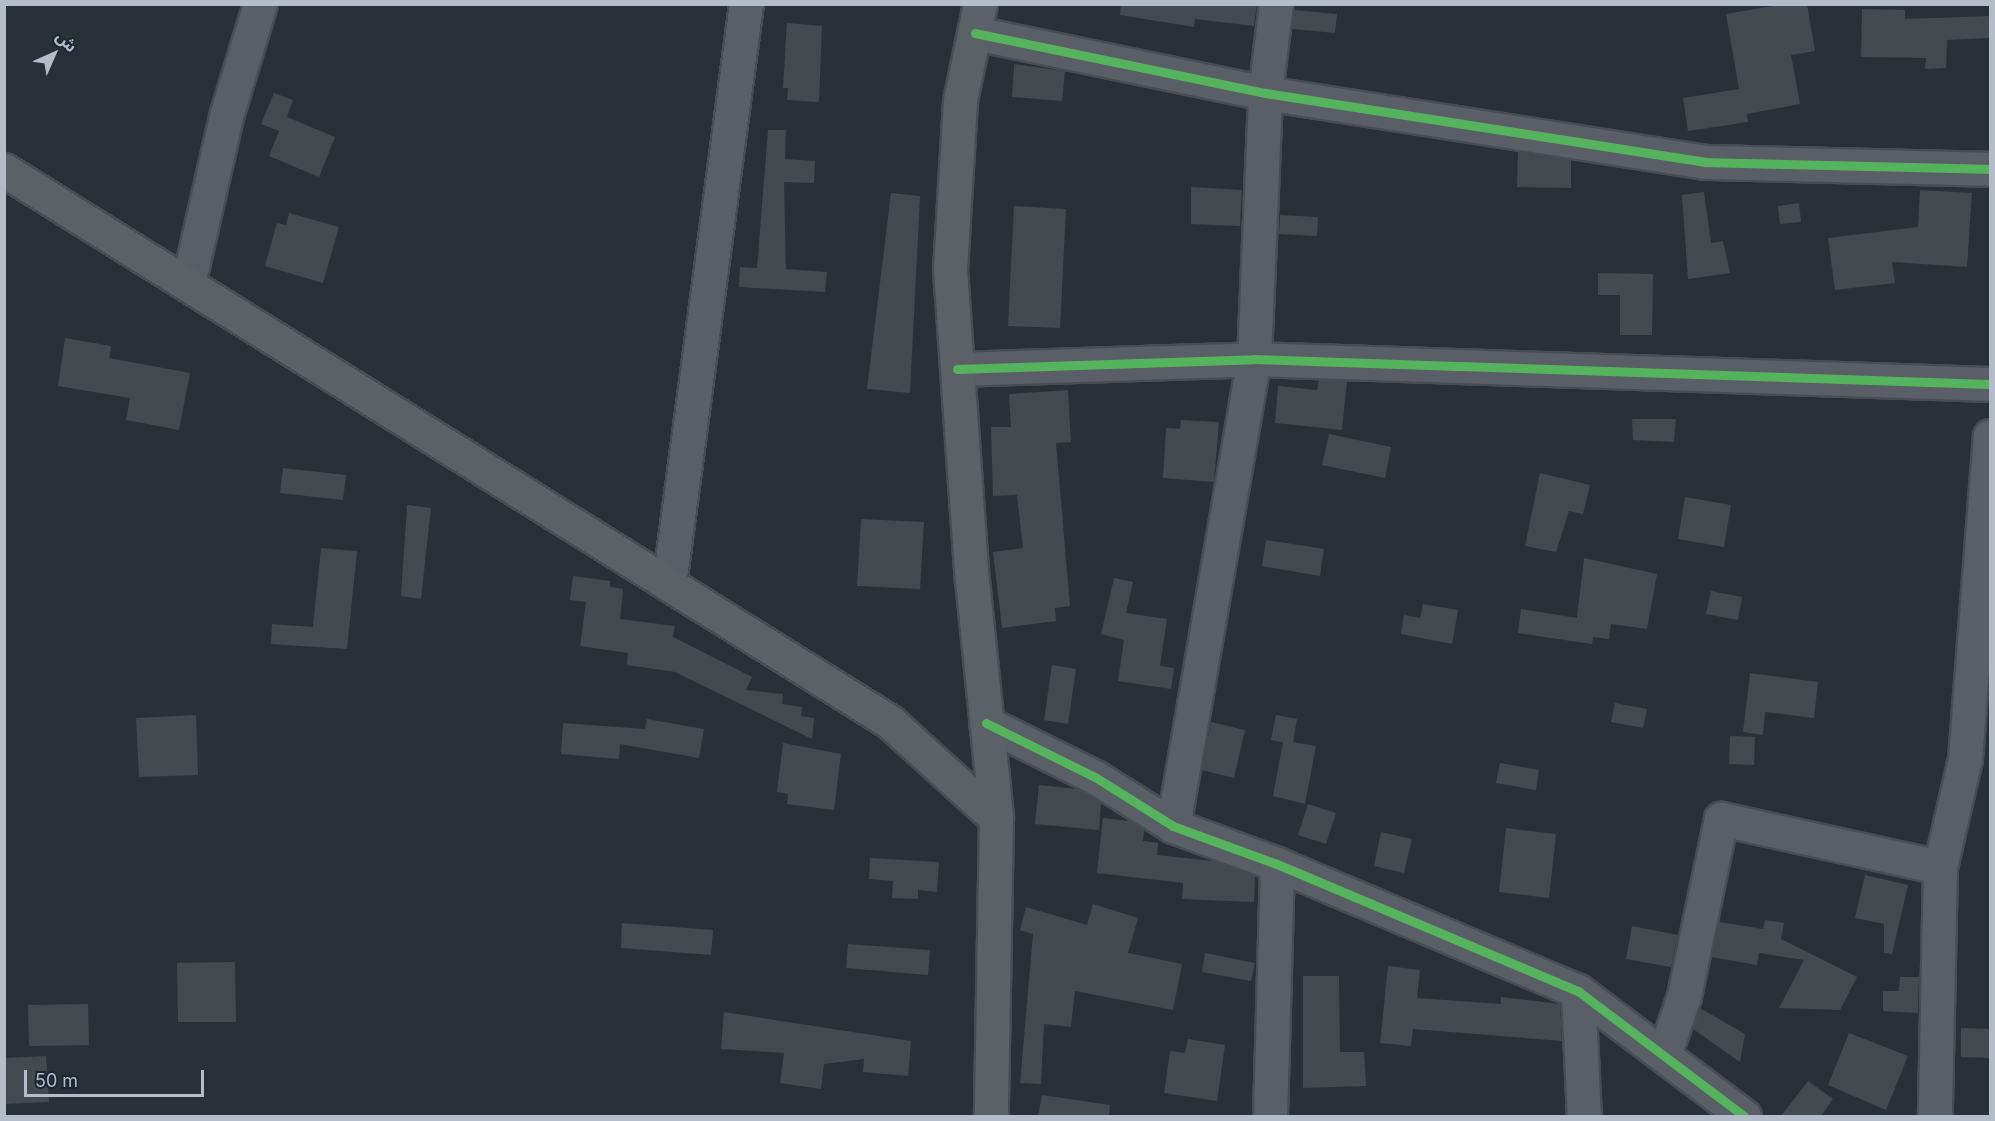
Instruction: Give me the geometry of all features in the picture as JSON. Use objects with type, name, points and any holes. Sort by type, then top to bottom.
[{"type":"main road","points":[[978,19],[960,101],[950,269],[986,723],[996,818],[991,1116]]},
{"type":"main road","points":[[4,170],[890,722],[996,818]]},
{"type":"street","points":[[188,284],[227,113],[260,4]]},
{"type":"street","points":[[669,584],[746,4]]},
{"type":"street","points":[[1173,826],[1254,359],[1265,93],[1275,4]]},
{"type":"street","points":[[978,19],[1265,93],[1705,162],[1990,169]]},
{"type":"street","points":[[957,369],[1254,359],[1990,384]]},
{"type":"street","points":[[1935,1116],[1940,867],[1978,758],[1990,436]]},
{"type":"street","points":[[986,723],[1095,777],[1173,826],[1277,864],[1578,991],[1665,1052],[1744,1116]]},
{"type":"street","points":[[1665,1052],[1684,996],[1721,819],[1940,867]]},
{"type":"street","points":[[1270,1116],[1277,864]]},
{"type":"street","points":[[1578,991],[1584,1116]]},
{"type":"building","points":[[1121,4],[1257,4],[1254,26],[1195,19],[1194,27],[1120,15]]},
{"type":"building","points":[[1785,4],[1807,4],[1815,51],[1791,55],[1800,104],[1747,114],[1748,122],[1688,131],[1683,98],[1739,89],[1726,14]]},
{"type":"building","points":[[1862,9],[1905,10],[1905,19],[1990,16],[1990,38],[1947,40],[1946,68],[1925,69],[1926,58],[1861,57]]},
{"type":"building","points":[[1294,10],[1337,14],[1335,33],[1292,29]]},
{"type":"building","points":[[787,23],[822,26],[819,102],[787,100],[788,88],[783,88]]},
{"type":"building","points":[[1014,64],[1065,71],[1062,101],[1012,97]]},
{"type":"building","points":[[274,93],[293,100],[287,117],[335,137],[319,177],[269,156],[279,131],[261,124]]},
{"type":"building","points":[[768,130],[786,130],[785,159],[815,161],[814,183],[784,182],[786,269],[827,272],[825,292],[739,287],[740,267],[757,268]]},
{"type":"building","points":[[1518,152],[1571,160],[1571,188],[1517,187]]},
{"type":"building","points":[[1191,187],[1242,190],[1240,226],[1191,224]]},
{"type":"building","points":[[1920,190],[1972,193],[1967,267],[1892,262],[1895,283],[1835,290],[1828,238],[1918,227]]},
{"type":"building","points":[[1704,192],[1711,243],[1723,241],[1730,273],[1688,279],[1682,195]]},
{"type":"building","points":[[891,193],[920,196],[910,393],[867,389]]},
{"type":"building","points":[[1799,203],[1801,222],[1780,224],[1778,206]]},
{"type":"building","points":[[1014,206],[1066,209],[1060,328],[1008,326]]},
{"type":"building","points":[[289,213],[339,227],[323,283],[265,266],[277,223],[286,225]]},
{"type":"building","points":[[1280,215],[1318,217],[1317,236],[1279,234]]},
{"type":"building","points":[[1598,273],[1653,274],[1652,335],[1620,335],[1620,295],[1598,295]]},
{"type":"building","points":[[65,338],[111,346],[109,358],[190,373],[179,430],[126,420],[130,398],[58,386]]},
{"type":"building","points":[[1319,380],[1347,381],[1342,430],[1275,423],[1278,386],[1317,390]]},
{"type":"building","points":[[1068,390],[1071,442],[1056,443],[1070,606],[1055,608],[1056,621],[1002,628],[993,552],[1023,548],[1017,495],[993,496],[991,427],[1011,427],[1009,394]]},
{"type":"building","points":[[1632,419],[1676,419],[1674,442],[1633,440]]},
{"type":"building","points":[[1181,420],[1219,422],[1214,482],[1163,478],[1166,428],[1180,429]]},
{"type":"building","points":[[1329,434],[1391,447],[1385,478],[1322,465]]},
{"type":"building","points":[[283,468],[346,475],[343,500],[280,493]]},
{"type":"building","points":[[1540,473],[1590,485],[1583,514],[1569,511],[1556,552],[1525,546]]},
{"type":"building","points":[[1685,497],[1731,505],[1724,547],[1678,539]]},
{"type":"building","points":[[407,505],[431,508],[421,599],[401,596]]},
{"type":"building","points":[[861,519],[924,522],[920,589],[857,586]]},
{"type":"building","points":[[1266,540],[1324,549],[1320,576],[1262,566]]},
{"type":"building","points":[[321,548],[357,551],[347,649],[271,644],[272,624],[313,627]]},
{"type":"building","points":[[1584,558],[1657,574],[1647,629],[1611,624],[1609,639],[1593,637],[1592,644],[1518,633],[1521,609],[1577,618]]},
{"type":"building","points":[[573,576],[610,581],[610,587],[623,589],[620,619],[675,626],[673,637],[752,677],[746,690],[783,694],[782,704],[802,707],[801,716],[814,718],[812,739],[675,672],[627,665],[628,653],[580,646],[586,602],[570,600]]},
{"type":"building","points":[[1114,578],[1133,582],[1126,613],[1167,619],[1160,666],[1174,668],[1171,689],[1118,681],[1124,640],[1101,634]]},
{"type":"building","points":[[1711,591],[1742,597],[1738,620],[1706,614]]},
{"type":"building","points":[[1423,604],[1458,610],[1452,644],[1401,634],[1404,615],[1420,618]]},
{"type":"building","points":[[1052,665],[1076,669],[1068,724],[1044,720]]},
{"type":"building","points":[[1750,673],[1818,682],[1814,718],[1765,712],[1763,735],[1743,732]]},
{"type":"building","points":[[1615,703],[1647,709],[1643,728],[1611,722]]},
{"type":"building","points":[[196,715],[198,775],[139,777],[136,718]]},
{"type":"building","points":[[1276,715],[1297,719],[1293,742],[1316,746],[1305,804],[1273,796],[1283,742],[1271,740]]},
{"type":"building","points":[[647,719],[704,729],[699,758],[620,744],[619,759],[561,754],[563,723],[645,729]]},
{"type":"building","points":[[1211,722],[1245,730],[1234,778],[1202,770]]},
{"type":"building","points":[[1730,736],[1755,737],[1754,765],[1729,764]]},
{"type":"building","points":[[783,743],[841,754],[834,810],[787,804],[788,794],[777,792]]},
{"type":"building","points":[[1500,763],[1539,770],[1536,790],[1496,783]]},
{"type":"building","points":[[1039,785],[1077,789],[1101,803],[1099,830],[1035,824]]},
{"type":"building","points":[[1308,804],[1336,813],[1326,844],[1298,835]]},
{"type":"building","points":[[1103,818],[1130,821],[1144,830],[1143,841],[1158,843],[1157,855],[1213,861],[1255,876],[1254,902],[1182,899],[1183,883],[1097,873]]},
{"type":"building","points":[[1506,828],[1556,834],[1549,898],[1499,892]]},
{"type":"building","points":[[1381,832],[1412,839],[1404,873],[1374,866]]},
{"type":"building","points":[[870,858],[939,862],[937,892],[918,890],[918,899],[892,898],[893,881],[869,879]]},
{"type":"building","points":[[1865,875],[1908,885],[1892,954],[1884,953],[1884,924],[1855,918]]},
{"type":"building","points":[[1093,904],[1138,918],[1128,953],[1182,964],[1173,1010],[1075,991],[1071,1027],[1044,1024],[1041,1084],[1020,1083],[1033,934],[1020,930],[1026,907],[1087,925]]},
{"type":"building","points":[[1765,920],[1784,923],[1781,939],[1857,977],[1840,1010],[1779,1008],[1804,960],[1759,953],[1757,965],[1711,957],[1719,922],[1763,929]]},
{"type":"building","points":[[622,923],[713,930],[711,955],[621,948]]},
{"type":"building","points":[[1632,926],[1678,935],[1671,967],[1626,959]]},
{"type":"building","points":[[848,944],[930,950],[928,975],[846,968]]},
{"type":"building","points":[[1205,953],[1255,963],[1251,981],[1202,972]]},
{"type":"building","points":[[235,962],[236,1022],[178,1022],[177,963]]},
{"type":"building","points":[[1388,966],[1420,970],[1417,998],[1501,1004],[1501,997],[1560,1004],[1562,1041],[1413,1029],[1411,1046],[1380,1043]]},
{"type":"building","points":[[1303,976],[1339,976],[1340,1052],[1364,1052],[1366,1086],[1303,1088]]},
{"type":"building","points":[[1900,977],[1919,977],[1918,1013],[1883,1011],[1883,991],[1899,991]]},
{"type":"building","points":[[88,1004],[89,1045],[29,1046],[28,1005]]},
{"type":"building","points":[[1700,1008],[1745,1034],[1740,1062],[1693,1029]]},
{"type":"building","points":[[724,1012],[911,1041],[908,1076],[863,1072],[864,1059],[824,1064],[821,1089],[780,1083],[784,1053],[721,1049]]},
{"type":"building","points":[[1961,1028],[1990,1029],[1990,1058],[1961,1057]]},
{"type":"building","points":[[1849,1033],[1908,1056],[1886,1110],[1828,1085]]},
{"type":"building","points":[[1188,1039],[1225,1045],[1217,1101],[1164,1093],[1170,1051],[1185,1053]]},
{"type":"building","points":[[46,1056],[49,1102],[4,1104],[4,1058]]},
{"type":"building","points":[[1808,1081],[1833,1099],[1821,1116],[1781,1116]]},
{"type":"building","points":[[1042,1095],[1110,1105],[1109,1116],[1038,1116]]},
{"type":"cycle path","points":[[975,33],[1265,93],[1705,162],[1990,169]]},
{"type":"cycle path","points":[[957,369],[1254,359],[1990,384]]},
{"type":"cycle path","points":[[986,723],[1095,777],[1173,826],[1277,864],[1578,991],[1744,1116]]}]
